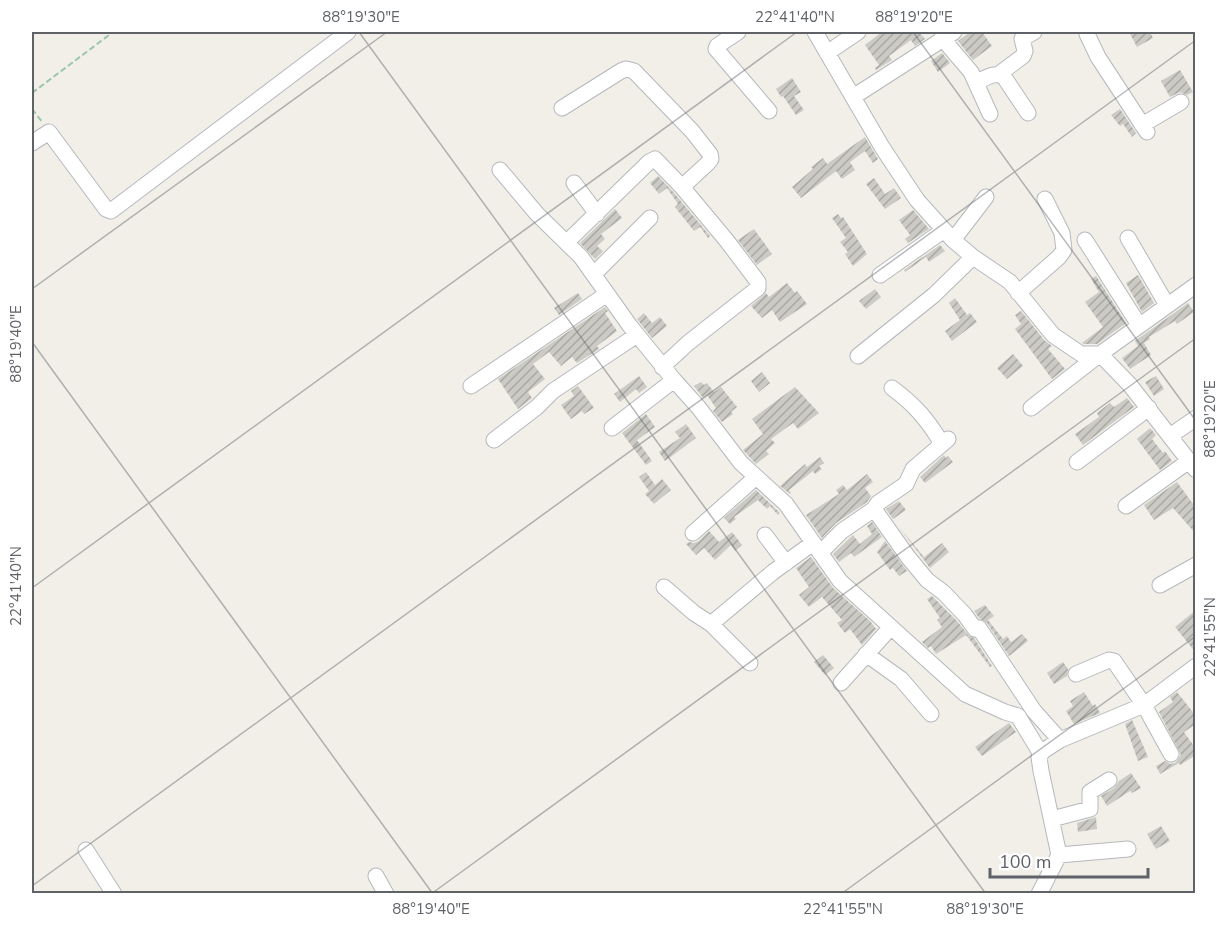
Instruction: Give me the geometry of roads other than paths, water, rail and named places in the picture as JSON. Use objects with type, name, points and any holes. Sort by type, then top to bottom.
[{"type":"street","points":[[32,144],[49,132],[106,209],[111,211],[348,32]]},
{"type":"street","points":[[738,32],[716,49],[769,111]]},
{"type":"street","points":[[815,32],[882,147],[917,200],[973,257],[1010,282],[1053,335],[1081,354],[1100,354],[1131,385],[1192,465],[1126,506]]},
{"type":"street","points":[[827,53],[858,32]]},
{"type":"street","points":[[977,82],[999,74],[1023,57],[1025,51],[1022,39],[1034,32]]},
{"type":"street","points":[[1088,32],[1098,57],[1144,129],[1181,102]]},
{"type":"street","points":[[853,97],[948,35],[957,55],[977,82],[990,114]]},
{"type":"street","points":[[562,108],[621,71],[626,69],[634,71],[692,131],[710,154],[711,159],[708,163],[682,187]]},
{"type":"street","points":[[999,74],[1008,82],[1028,113]]},
{"type":"street","points":[[567,243],[652,159],[658,160],[727,241],[759,285],[754,292],[688,343],[662,367]]},
{"type":"street","points":[[500,170],[537,214],[594,274],[637,335],[699,408],[741,463],[786,504],[840,580],[964,694],[1017,716],[1041,754]]},
{"type":"street","points":[[574,183],[597,214]]},
{"type":"street","points":[[880,275],[949,235],[986,197]]},
{"type":"street","points":[[1018,293],[1064,250],[1062,233],[1045,199]]},
{"type":"street","points":[[594,274],[650,218]]},
{"type":"street","points":[[1128,238],[1167,305]]},
{"type":"street","points":[[1085,240],[1139,326]]},
{"type":"street","points":[[858,356],[934,295],[973,257]]},
{"type":"street","points":[[1031,408],[1100,354],[1196,285]]},
{"type":"street","points":[[471,386],[607,294]]},
{"type":"street","points":[[494,440],[537,407],[553,391],[637,335]]},
{"type":"street","points":[[612,428],[674,380]]},
{"type":"street","points":[[711,624],[786,563],[816,548],[842,531],[906,484],[913,469],[945,441],[911,402],[892,388]]},
{"type":"street","points":[[1077,462],[1149,408]]},
{"type":"street","points":[[1170,436],[1196,418]]},
{"type":"street","points":[[693,532],[755,478]]},
{"type":"street","points":[[874,509],[927,580],[944,592],[975,629],[979,628],[1034,711],[1060,740]]},
{"type":"street","points":[[765,535],[786,563]]},
{"type":"street","points":[[1160,585],[1196,565]]},
{"type":"street","points":[[664,587],[693,613],[711,624],[750,663]]},
{"type":"street","points":[[841,683],[891,627]]},
{"type":"street","points":[[866,654],[901,679],[931,714]]},
{"type":"street","points":[[1076,674],[1109,660],[1114,661],[1144,705],[1171,754]]},
{"type":"street","points":[[1039,894],[1059,855],[1041,771],[1039,757],[1041,754],[1060,740],[1144,705],[1196,666]]},
{"type":"street","points":[[1052,819],[1090,809],[1090,792],[1109,780]]},
{"type":"street","points":[[87,849],[114,894]]},
{"type":"street","points":[[1059,855],[1128,849]]},
{"type":"street","points":[[376,876],[386,894]]}]
